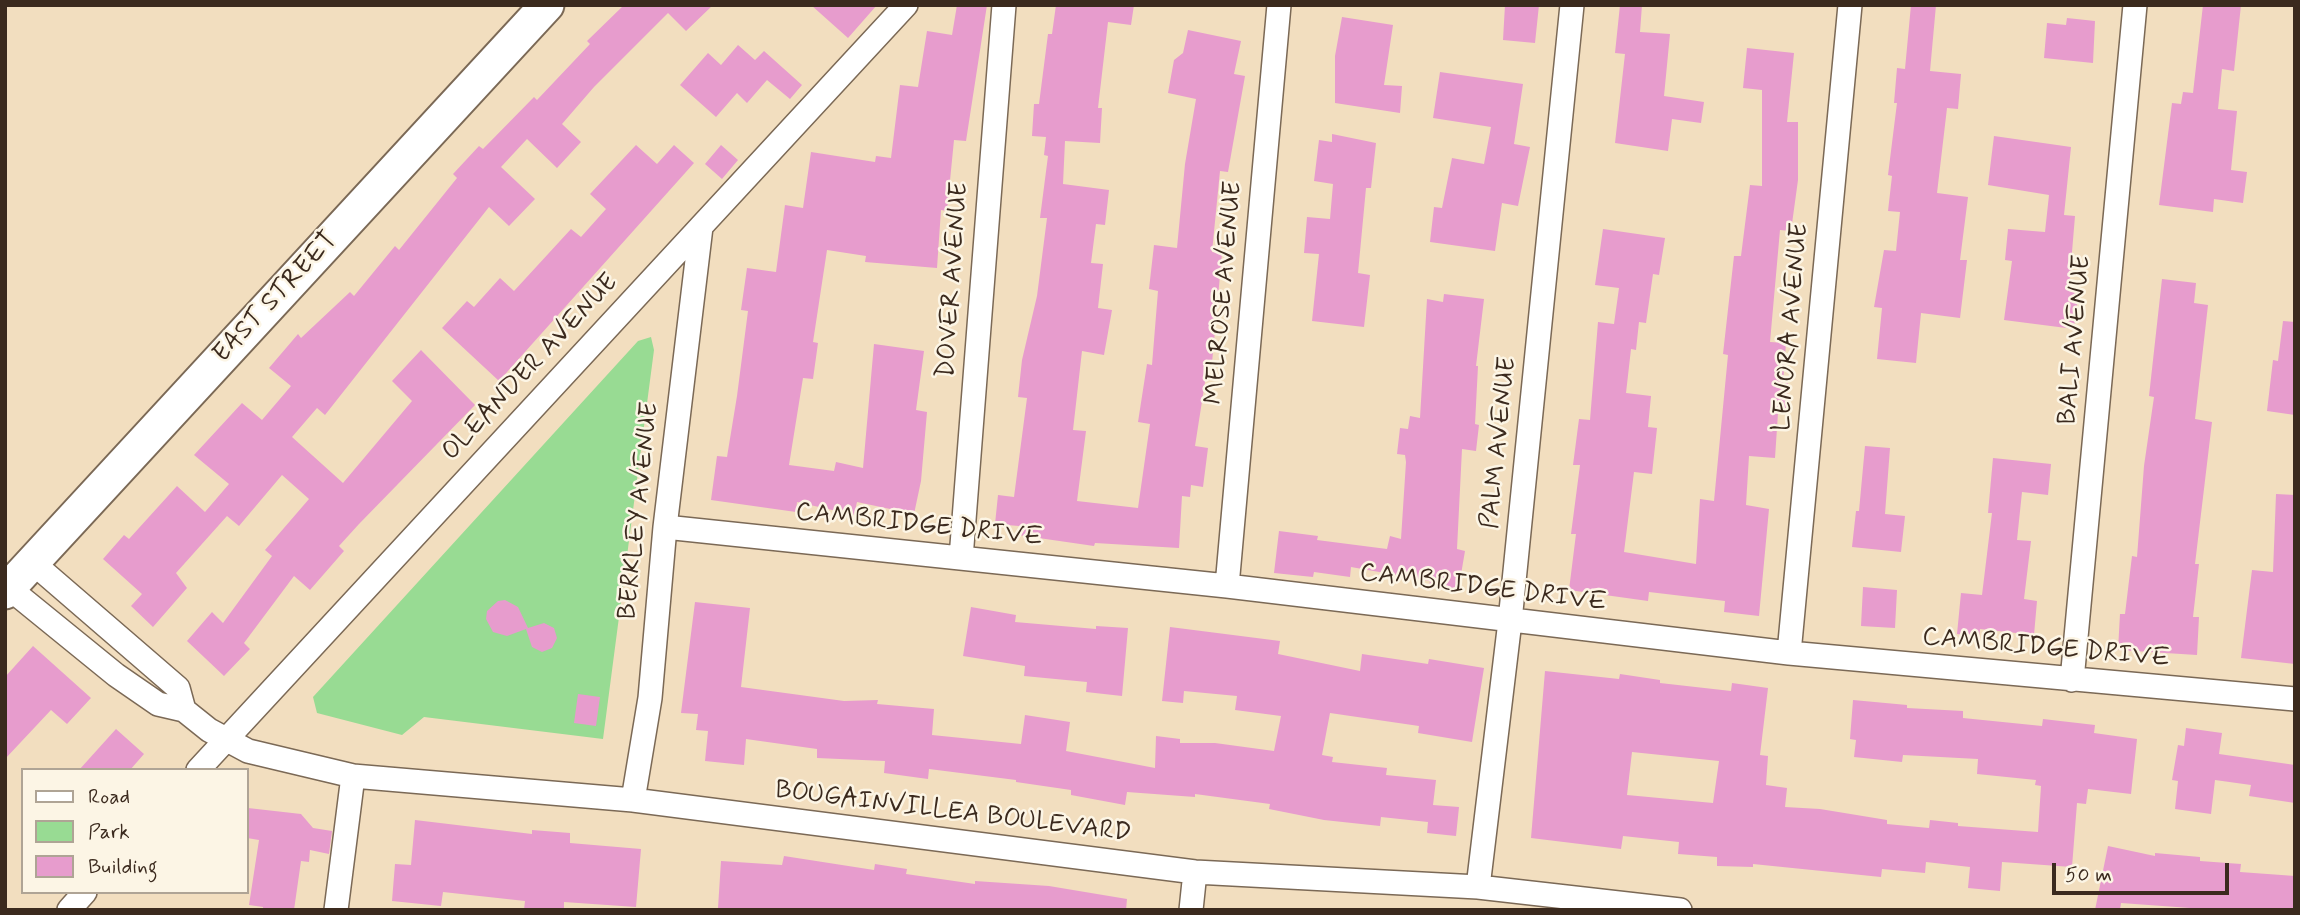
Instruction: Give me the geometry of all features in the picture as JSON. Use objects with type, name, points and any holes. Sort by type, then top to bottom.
[{"type":"main road","name":"EAST STREET","points":[[7,590],[547,5]]},
{"type":"street","name":"OLEANDER AVENUE","points":[[200,768],[906,5]]},
{"type":"street","name":"DOVER AVENUE","points":[[961,558],[1004,5]]},
{"type":"street","name":"MELROSE AVENUE","points":[[1227,586],[1279,5]]},
{"type":"street","name":"PALM AVENUE","points":[[1478,887],[1510,621],[1572,5]]},
{"type":"street","name":"LENORA AVENUE","points":[[1789,653],[1850,5]]},
{"type":"street","name":"BALI AVENUE","points":[[2072,680],[2135,5]]},
{"type":"street","name":"BERKLEY AVENUE","points":[[633,800],[650,698],[665,527],[701,227]]},
{"type":"street","name":"CAMBRIDGE DRIVE","points":[[665,527],[1227,586],[1789,653],[2295,699]]},
{"type":"street","points":[[7,590],[116,675],[158,704],[184,710],[178,688],[32,562]]},
{"type":"street","name":"BOUGAINVILLEA BOULEVARD","points":[[184,710],[248,751],[289,763],[353,776],[633,800],[1195,872],[1478,887],[1680,910]]},
{"type":"street","points":[[336,910],[353,776]]},
{"type":"street","points":[[1191,910],[1195,872]]},
{"type":"green space","points":[[651,337],[654,350],[603,739],[424,717],[402,735],[317,713],[313,697],[638,341]]},
{"type":"building","points":[[624,5],[713,5],[686,31],[668,13],[594,87],[562,124],[581,142],[557,168],[527,139],[501,167],[535,199],[509,226],[489,207],[325,415],[317,408],[292,437],[343,483],[412,401],[392,381],[421,350],[475,405],[339,546],[344,551],[310,590],[294,576],[244,643],[250,649],[224,676],[187,641],[212,612],[223,623],[272,556],[265,550],[309,499],[282,475],[239,526],[227,516],[176,573],[187,588],[153,627],[131,606],[142,594],[103,559],[124,535],[129,539],[177,486],[205,512],[229,484],[194,455],[242,403],[262,420],[291,386],[269,368],[298,334],[301,338],[350,292],[354,296],[395,246],[399,250],[457,178],[453,174],[479,146],[483,149],[534,97],[537,100],[590,44],[587,41]]},
{"type":"building","points":[[811,5],[877,5],[848,38]]},
{"type":"building","points":[[957,5],[987,5],[966,141],[954,140],[947,211],[941,210],[937,268],[865,262],[866,256],[827,250],[813,342],[818,343],[813,379],[803,378],[789,465],[834,471],[836,462],[863,468],[874,344],[924,351],[916,410],[927,412],[921,481],[914,514],[857,502],[854,515],[797,502],[796,512],[711,500],[717,456],[727,457],[737,396],[748,311],[741,310],[747,268],[776,272],[785,205],[803,208],[811,152],[875,162],[876,156],[891,158],[900,85],[918,87],[927,31],[952,35]]},
{"type":"building","points":[[1056,5],[1134,5],[1131,25],[1108,22],[1098,108],[1102,108],[1100,143],[1065,141],[1063,184],[1109,190],[1105,225],[1096,224],[1091,263],[1103,264],[1098,308],[1112,310],[1104,355],[1082,351],[1073,430],[1086,431],[1077,501],[1138,508],[1150,424],[1138,422],[1147,364],[1152,365],[1158,291],[1149,289],[1154,245],[1177,248],[1185,164],[1196,99],[1168,93],[1174,60],[1183,53],[1188,30],[1241,41],[1234,74],[1245,76],[1228,172],[1220,171],[1212,252],[1222,253],[1212,363],[1208,363],[1195,446],[1208,448],[1203,487],[1191,485],[1190,497],[1182,496],[1179,548],[1095,543],[1094,546],[1018,535],[1019,526],[995,524],[998,495],[1014,497],[1027,398],[1018,397],[1022,360],[1037,296],[1047,218],[1040,218],[1048,156],[1044,155],[1046,137],[1032,136],[1034,104],[1039,104],[1048,34],[1052,34]]},
{"type":"building","points":[[1505,5],[1539,5],[1535,43],[1503,40]]},
{"type":"building","points":[[1620,5],[1642,5],[1640,32],[1670,34],[1664,96],[1704,102],[1701,123],[1672,119],[1668,151],[1615,143],[1625,54],[1615,53]]},
{"type":"building","points":[[1911,5],[1936,5],[1930,71],[1961,74],[1958,109],[1947,108],[1937,193],[1968,197],[1960,260],[1967,260],[1960,318],[1921,313],[1916,363],[1877,359],[1882,308],[1874,307],[1884,250],[1896,251],[1900,212],[1888,211],[1892,176],[1888,175],[1897,103],[1894,103],[1897,68],[1905,69]]},
{"type":"building","points":[[2203,5],[2241,5],[2234,71],[2222,69],[2218,109],[2237,111],[2231,170],[2247,172],[2243,203],[2214,199],[2213,212],[2159,205],[2172,103],[2181,104],[2183,92],[2193,93]]},
{"type":"building","points":[[1342,17],[1393,25],[1384,85],[1402,86],[1400,113],[1335,103],[1335,56]]},
{"type":"building","points":[[2067,18],[2095,21],[2093,63],[2044,58],[2047,23],[2066,25]]},
{"type":"building","points":[[738,45],[755,60],[764,51],[802,85],[790,99],[767,80],[747,103],[737,93],[716,117],[680,85],[708,53],[721,65]]},
{"type":"building","points":[[1747,48],[1794,53],[1787,122],[1798,122],[1798,180],[1791,231],[1780,230],[1770,342],[1786,343],[1783,383],[1788,383],[1786,413],[1778,413],[1775,458],[1749,456],[1746,505],[1769,509],[1759,616],[1724,612],[1725,601],[1649,592],[1648,601],[1569,590],[1576,534],[1571,534],[1580,465],[1573,465],[1579,419],[1590,420],[1598,322],[1614,324],[1619,288],[1595,285],[1603,229],[1665,238],[1659,275],[1653,274],[1646,323],[1639,322],[1636,350],[1631,349],[1626,393],[1651,396],[1648,427],[1657,428],[1652,474],[1634,472],[1624,552],[1696,564],[1700,499],[1714,501],[1728,355],[1723,354],[1734,256],[1741,256],[1750,185],[1762,186],[1762,90],[1743,88]]},
{"type":"building","points":[[1440,72],[1523,84],[1514,144],[1530,147],[1518,206],[1502,203],[1495,251],[1430,242],[1434,207],[1442,208],[1452,158],[1484,164],[1491,127],[1433,118]]},
{"type":"building","points":[[1332,134],[1376,143],[1371,188],[1366,188],[1358,273],[1370,275],[1364,327],[1312,321],[1319,254],[1304,253],[1307,217],[1330,219],[1333,184],[1314,181],[1319,140],[1332,142]]},
{"type":"building","points":[[1994,136],[2071,147],[2064,215],[2075,216],[2069,288],[2079,290],[2074,329],[2004,320],[2012,261],[2005,260],[2008,229],[2045,232],[2049,195],[1988,185]]},
{"type":"building","points":[[636,145],[657,164],[674,145],[694,163],[499,381],[442,328],[467,301],[474,307],[500,278],[514,291],[571,229],[581,237],[606,209],[590,194]]},
{"type":"building","points":[[721,145],[738,160],[722,179],[705,164]]},
{"type":"building","points":[[2162,279],[2196,283],[2194,303],[2208,305],[2195,419],[2212,422],[2195,564],[2199,564],[2193,617],[2199,617],[2197,655],[2118,650],[2120,614],[2125,614],[2132,556],[2137,557],[2144,466],[2154,397],[2149,396]]},
{"type":"building","points":[[1444,294],[1484,299],[1476,366],[1475,424],[1479,425],[1476,451],[1462,449],[1457,549],[1465,551],[1458,592],[1429,586],[1430,581],[1351,567],[1350,577],[1314,572],[1313,577],[1274,573],[1279,531],[1318,536],[1317,540],[1387,549],[1390,536],[1401,539],[1406,462],[1405,455],[1397,454],[1400,428],[1408,429],[1410,416],[1420,418],[1427,299],[1443,302]]},
{"type":"building","points":[[2283,321],[2295,322],[2295,415],[2267,411],[2273,360],[2278,361]]},
{"type":"building","points":[[1865,446],[1890,448],[1885,514],[1905,516],[1901,552],[1852,547],[1856,511],[1859,511]]},
{"type":"building","points":[[1993,458],[2051,464],[2048,495],[2022,492],[2017,540],[2031,541],[2024,599],[2037,601],[2034,635],[1980,629],[1979,637],[1957,634],[1961,593],[1982,595],[1992,513],[1988,513]]},
{"type":"building","points":[[2276,494],[2295,495],[2295,664],[2241,658],[2252,570],[2273,572]]},
{"type":"building","points":[[1863,587],[1897,590],[1895,628],[1861,626]]},
{"type":"building","points":[[505,600],[518,607],[528,628],[544,623],[554,628],[557,638],[552,648],[542,652],[532,647],[526,629],[507,636],[493,632],[486,619],[487,611],[498,601]]},
{"type":"building","points":[[695,602],[750,608],[741,687],[844,701],[878,700],[877,704],[934,709],[932,735],[1021,744],[1025,715],[1070,722],[1066,751],[1155,768],[1156,736],[1180,739],[1180,743],[1215,743],[1274,751],[1281,716],[1235,710],[1237,696],[1184,691],[1183,703],[1162,701],[1170,627],[1280,641],[1278,654],[1360,671],[1362,654],[1428,664],[1429,659],[1484,668],[1472,742],[1418,733],[1419,726],[1330,713],[1322,755],[1333,757],[1332,762],[1387,768],[1386,775],[1436,780],[1433,805],[1459,807],[1456,836],[1427,833],[1428,822],[1381,817],[1380,826],[1324,820],[1269,809],[1270,804],[1195,794],[1195,797],[1127,792],[1125,805],[1071,795],[1071,790],[1016,780],[929,769],[928,779],[884,773],[885,761],[817,758],[817,749],[746,739],[744,765],[705,761],[708,731],[696,730],[698,714],[681,713]]},
{"type":"building","points":[[971,607],[1016,615],[1015,622],[1096,629],[1096,626],[1128,628],[1122,696],[1086,692],[1087,682],[1024,676],[1025,666],[963,656]]},
{"type":"building","points":[[33,646],[91,698],[67,724],[51,710],[5,759],[5,677]]},
{"type":"building","points":[[1545,671],[1619,679],[1620,674],[1660,680],[1660,683],[1731,691],[1732,683],[1768,688],[1760,755],[1768,756],[1766,785],[1787,788],[1785,807],[1820,809],[1887,820],[1887,824],[1929,828],[1930,820],[1958,823],[1958,826],[2038,832],[2041,786],[2035,785],[2036,780],[1977,774],[1978,759],[1903,755],[1902,762],[1854,757],[1856,740],[1850,739],[1853,700],[1907,705],[1907,708],[1963,711],[1963,718],[2042,726],[2043,719],[2095,725],[2094,733],[2137,739],[2131,794],[2088,789],[2086,804],[2077,803],[2072,867],[2002,862],[2000,891],[1968,888],[1970,867],[1926,862],[1925,873],[1882,869],[1881,877],[1753,864],[1753,867],[1717,866],[1717,857],[1678,854],[1679,842],[1623,836],[1621,849],[1531,838]],"holes":[[[1632,752],[1719,761],[1713,803],[1627,795]]]},
{"type":"building","points":[[578,694],[600,697],[596,726],[574,723]]},
{"type":"building","points":[[2186,728],[2222,733],[2219,754],[2295,765],[2295,803],[2249,796],[2251,785],[2215,780],[2211,814],[2175,809],[2178,781],[2172,780],[2178,745],[2184,746]]},
{"type":"building","points":[[116,729],[144,754],[132,768],[81,768]]},
{"type":"building","points":[[248,808],[301,814],[313,828],[332,831],[329,854],[310,850],[309,862],[301,861],[294,910],[263,910],[263,907],[249,905],[259,840],[248,838]]},
{"type":"building","points":[[415,820],[532,834],[532,830],[570,833],[570,843],[641,849],[636,907],[564,902],[564,910],[524,910],[525,901],[443,892],[441,906],[392,901],[395,864],[411,865]]},
{"type":"building","points":[[2108,846],[2155,856],[2155,853],[2200,857],[2200,861],[2241,864],[2240,872],[2295,876],[2295,910],[2218,910],[2121,903],[2120,910],[2095,910]]},
{"type":"building","points":[[784,856],[874,870],[875,864],[907,869],[906,874],[975,884],[975,881],[1049,886],[1127,899],[1126,910],[718,908],[721,861],[782,865]]}]
